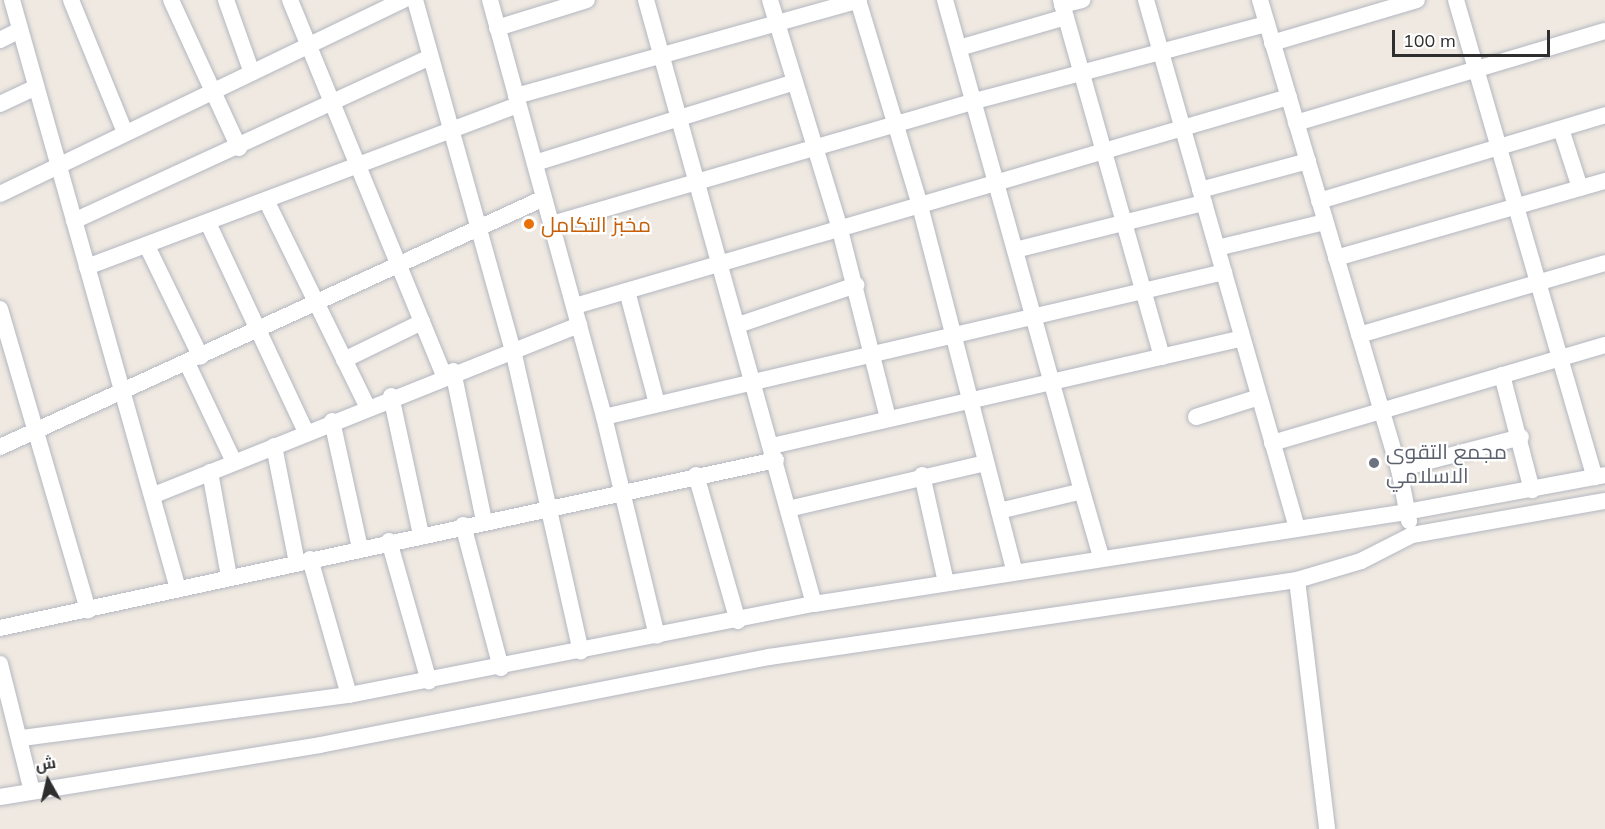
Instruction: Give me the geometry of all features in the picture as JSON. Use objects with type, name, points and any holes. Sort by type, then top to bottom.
[{"type":"street","points":[[12,0],[154,495],[178,589]]},
{"type":"street","points":[[71,0],[125,132]]},
{"type":"street","points":[[171,0],[210,93],[239,148]]},
{"type":"street","points":[[226,0],[252,73]]},
{"type":"street","points":[[290,0],[422,322],[448,373],[484,521]]},
{"type":"street","points":[[0,194],[404,0]]},
{"type":"street","points":[[415,0],[513,350],[544,507],[581,651]]},
{"type":"street","points":[[490,0],[575,306],[657,636]]},
{"type":"street","points":[[497,28],[587,0]]},
{"type":"street","points":[[646,0],[722,263],[814,604]]},
{"type":"street","points":[[770,0],[839,226],[888,418]]},
{"type":"street","points":[[87,267],[359,167],[450,131],[517,100],[776,22],[859,0],[918,202],[1015,572]]},
{"type":"street","points":[[945,0],[998,179],[1051,383],[1101,557]]},
{"type":"street","points":[[959,48],[1082,0]]},
{"type":"street","points":[[1146,0],[1297,528]]},
{"type":"street","points":[[1260,0],[1399,469],[1412,535]]},
{"type":"street","points":[[1272,43],[1416,0]]},
{"type":"street","points":[[22,738],[349,695],[501,668],[814,604],[1101,557],[1406,512],[1600,476],[1456,0]]},
{"type":"street","points":[[1063,8],[1162,357]]},
{"type":"street","points":[[552,224],[975,101],[1267,24]]},
{"type":"street","points":[[0,39],[20,30]]},
{"type":"street","points":[[1296,123],[1605,32]]},
{"type":"street","points":[[74,221],[239,148],[430,57]]},
{"type":"street","points":[[535,163],[795,82]]},
{"type":"street","points":[[0,104],[36,87]]},
{"type":"street","points":[[575,306],[918,202],[1182,125],[1289,97]]},
{"type":"street","points":[[1319,201],[1605,115]]},
{"type":"street","points":[[1561,129],[1580,188]]},
{"type":"street","points":[[1015,250],[1123,222],[1308,161]]},
{"type":"street","points":[[1336,258],[1605,181]]},
{"type":"street","points":[[0,447],[122,389],[259,331],[544,198]]},
{"type":"street","points":[[267,202],[367,406]]},
{"type":"street","points":[[1217,248],[1325,222]]},
{"type":"street","points":[[208,223],[306,432]]},
{"type":"street","points":[[147,246],[234,462]]},
{"type":"street","points":[[1359,335],[1605,263]]},
{"type":"street","points":[[604,417],[1224,272]]},
{"type":"street","points":[[738,325],[855,285]]},
{"type":"street","points":[[627,291],[657,404]]},
{"type":"street","points":[[1,317],[88,610]]},
{"type":"street","points":[[344,360],[422,322]]},
{"type":"street","points":[[154,495],[448,373],[579,325]]},
{"type":"street","points":[[0,628],[696,475],[888,418],[1242,338]]},
{"type":"street","points":[[1272,442],[1605,345]]},
{"type":"street","points":[[1502,375],[1521,437],[1532,490]]},
{"type":"street","points":[[391,396],[420,535]]},
{"type":"street","points":[[1196,417],[1259,396]]},
{"type":"street","points":[[332,421],[360,548]]},
{"type":"street","points":[[1399,469],[1521,437]]},
{"type":"street","points":[[274,446],[304,561],[349,695]]},
{"type":"street","points":[[788,509],[922,475],[986,463]]},
{"type":"street","points":[[210,472],[229,577]]},
{"type":"street","points":[[696,475],[738,621]]},
{"type":"street","points":[[922,475],[946,582]]},
{"type":"street","points":[[999,511],[1082,491]]},
{"type":"street","points":[[0,798],[320,745],[769,657],[1297,580],[1361,561],[1412,535],[1605,501]]},
{"type":"street","points":[[463,525],[501,668]]},
{"type":"street","points":[[389,542],[429,681]]},
{"type":"street","points":[[1297,580],[1327,829]]},
{"type":"street","points":[[0,664],[22,738],[32,791]]},
{"type":"place","name":"مخبز التكامل","points":[[529,224]]},
{"type":"place","name":"مجمع التقوى الاسلامي","points":[[1374,463]]}]
